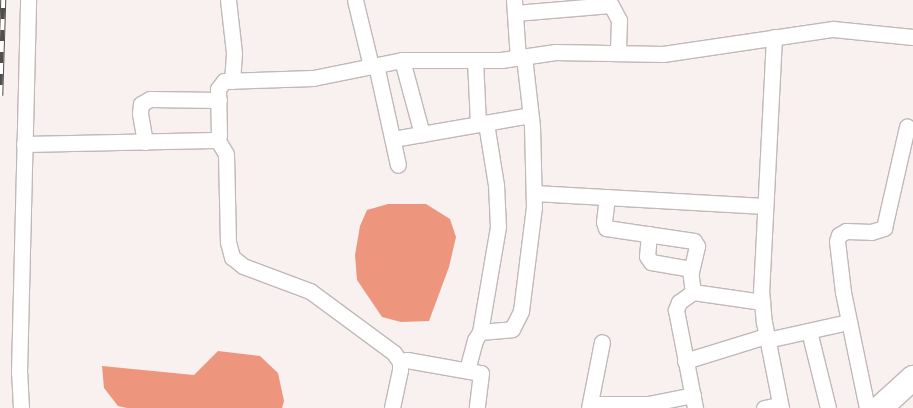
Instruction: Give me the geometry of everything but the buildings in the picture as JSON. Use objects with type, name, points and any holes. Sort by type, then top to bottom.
[{"type":"main road","points":[[880,408],[913,378]]},
{"type":"street","points":[[21,408],[19,373],[28,0]]},
{"type":"street","points":[[228,0],[234,53],[232,81]]},
{"type":"street","points":[[355,0],[374,66],[398,165]]},
{"type":"street","points":[[480,332],[512,329],[518,321],[533,223],[534,193],[530,115],[514,7],[611,5],[619,20],[618,53]]},
{"type":"street","points":[[392,408],[400,362],[394,353],[310,291],[243,266],[232,257],[228,242],[226,154],[217,139],[220,84],[232,81],[313,78],[402,60],[475,60],[521,57],[555,52],[673,53],[833,29],[913,37]]},
{"type":"street","points":[[764,408],[781,406],[767,338],[762,302],[774,37]]},
{"type":"street","points":[[402,60],[422,134]]},
{"type":"street","points":[[468,370],[475,340],[480,332],[498,227],[496,185],[482,124],[475,60]]},
{"type":"street","points":[[145,142],[141,104],[150,100],[218,100]]},
{"type":"street","points":[[393,139],[530,115]]},
{"type":"street","points":[[867,408],[848,322],[839,235],[846,231],[878,231],[884,228],[907,127]]},
{"type":"street","points":[[24,144],[217,139]]},
{"type":"street","points":[[534,193],[765,206]]},
{"type":"street","points":[[607,197],[604,222],[606,228],[694,241],[697,246],[691,271],[693,292]]},
{"type":"street","points":[[649,234],[647,256],[651,262],[691,271]]},
{"type":"street","points":[[602,342],[589,406],[694,402],[676,310],[679,302],[693,292],[762,302]]},
{"type":"street","points":[[685,361],[767,338],[848,322]]},
{"type":"street","points":[[809,330],[828,408]]},
{"type":"street","points":[[400,362],[407,360],[482,374],[477,408]]},
{"type":"shaded area","points":[[388,204],[426,204],[450,219],[456,237],[449,267],[429,321],[401,322],[382,317],[357,280],[355,255],[360,226],[367,210]]},
{"type":"shaded area","points":[[218,351],[260,356],[278,373],[284,401],[282,408],[127,408],[118,406],[104,388],[102,366],[194,375]]},
{"type":"railway","points":[[0,96],[3,0]]}]
